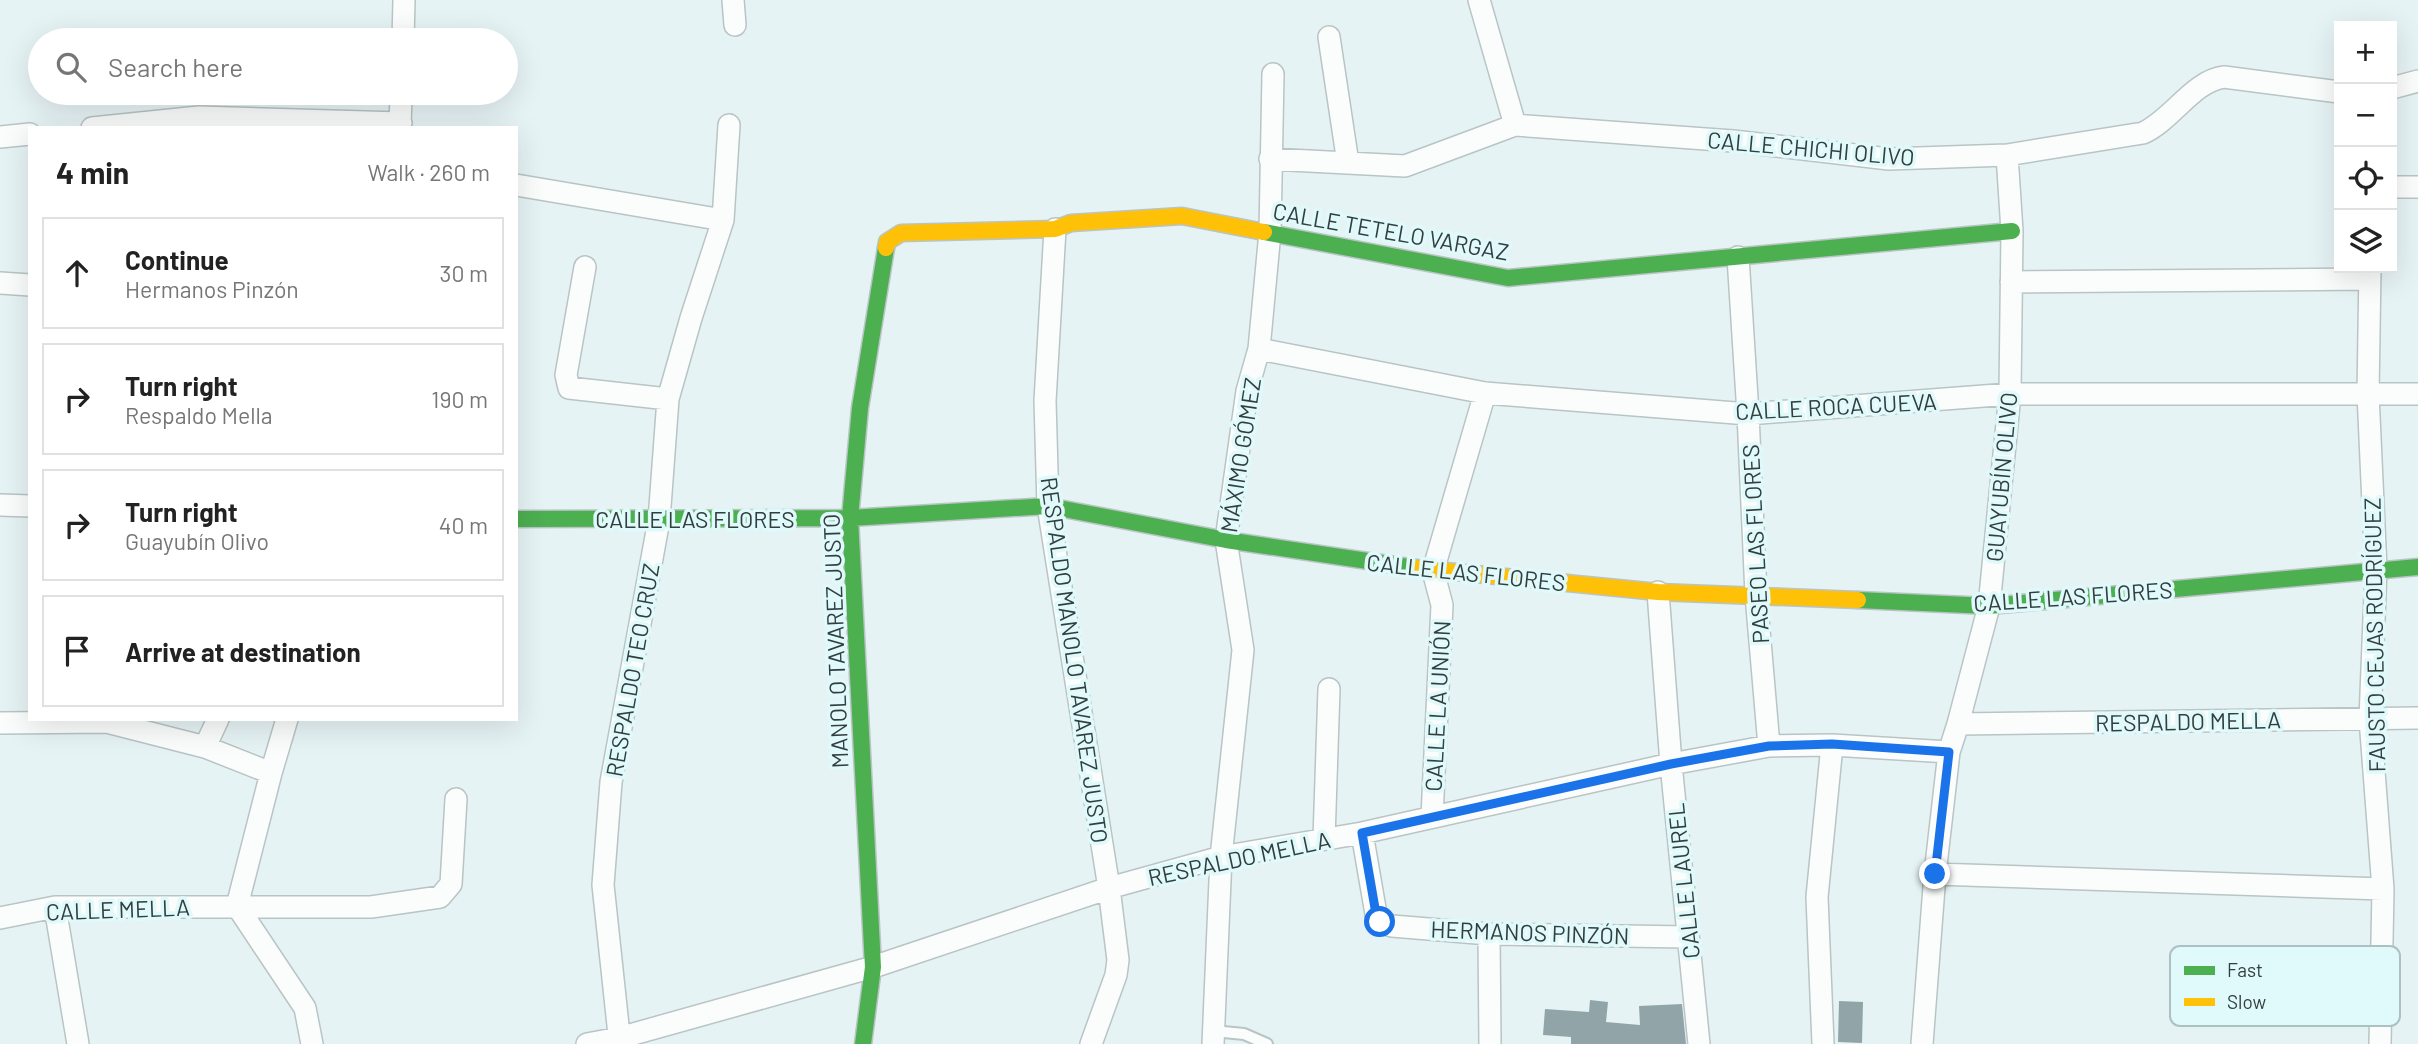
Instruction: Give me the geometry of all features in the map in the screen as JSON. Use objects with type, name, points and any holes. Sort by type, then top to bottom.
[{"type":"street","points":[[403,28],[404,0]]},
{"type":"street","points":[[733,0],[735,24]]},
{"type":"street","points":[[1479,0],[1516,125]]},
{"type":"street","points":[[1329,37],[1348,163]]},
{"type":"street","name":"MÁXIMO GÓMEZ","points":[[1213,1037],[1221,857],[1243,650],[1226,540],[1247,391],[1259,349],[1270,232],[1273,74]]},
{"type":"street","name":"CALLE CHICHI OLIVO","points":[[1270,159],[1405,166],[1516,125],[1733,141],[1889,159],[2007,155],[2143,133],[2162,123],[2204,84],[2224,77],[2334,91]]},
{"type":"street","points":[[2397,87],[2418,81]]},
{"type":"street","points":[[111,126],[199,117],[400,125],[401,105]]},
{"type":"street","name":"RESPALDO TEO CRUZ","points":[[620,1041],[603,885],[611,782],[659,520],[668,399],[723,220],[729,125]]},
{"type":"street","points":[[0,137],[28,134]]},
{"type":"street","name":"GUAYUBÍN OLIVO","points":[[1922,1044],[1935,874],[1949,752],[1989,606],[2010,394],[2012,231],[2007,155]]},
{"type":"street","points":[[518,185],[723,220]]},
{"type":"street","points":[[2397,187],[2418,187]]},
{"type":"street","name":"CALLE TETELO VARGAZ","points":[[891,238],[901,233],[1055,229],[1071,223],[1182,216],[1508,278],[2012,231]]},
{"type":"street","name":"RESPALDO MANOLO TAVAREZ JUSTO","points":[[1055,229],[1045,401],[1048,506],[1118,960],[1091,1044]]},
{"type":"street","name":"MANOLO TAVAREZ JUSTO","points":[[863,1044],[873,967],[850,517],[860,408],[887,242],[891,238]]},
{"type":"street","name":"PASEO LAS FLORES","points":[[1738,257],[1756,595],[1769,746]]},
{"type":"street","points":[[585,267],[566,375],[569,388],[668,399]]},
{"type":"street","points":[[2011,282],[2370,273]]},
{"type":"street","name":"FAUSTO CEJAS RODRÍGUEZ","points":[[2370,273],[2368,394],[2376,569],[2370,719],[2384,889],[2383,946]]},
{"type":"street","points":[[0,283],[28,285]]},
{"type":"street","name":"CALLE ROCA CUEVA","points":[[1259,349],[1485,393],[1748,414],[2010,394],[2418,394]]},
{"type":"street","points":[[1433,571],[1485,393]]},
{"type":"street","points":[[0,505],[28,506]]},
{"type":"street","name":"CALLE LAS FLORES","points":[[518,519],[850,517],[1048,506],[1226,540],[1433,571],[1658,592],[1989,606],[2418,567]]},
{"type":"street","name":"CALLE LA UNIÓN","points":[[1432,817],[1442,605],[1433,571]]},
{"type":"street","name":"CALLE LAUREL","points":[[1658,592],[1671,764],[1699,1044]]},
{"type":"street","points":[[1324,839],[1329,690]]},
{"type":"street","name":"RESPALDO MELLA","points":[[1958,724],[2418,718]]},
{"type":"street","points":[[205,747],[217,721]]},
{"type":"street","points":[[287,721],[271,773],[237,906],[305,1009],[312,1044]]},
{"type":"street","points":[[0,723],[107,722],[205,747],[271,773]]},
{"type":"street","points":[[1823,1044],[1816,897],[1832,744]]},
{"type":"street","name":"RESPALDO MELLA","points":[[587,1044],[620,1041],[873,967],[1109,888],[1221,857],[1362,833],[1671,764],[1769,746],[1832,744],[1949,752]]},
{"type":"street","name":"CALLE MELLA","points":[[0,918],[55,907],[371,907],[440,897],[451,884],[456,799]]},
{"type":"street","name":"HERMANOS PINZÓN","points":[[1362,833],[1376,914],[1380,922],[1392,926],[1489,934],[1688,937]]},
{"type":"street","points":[[1935,874],[2384,889]]},
{"type":"street","points":[[55,907],[78,1044]]},
{"type":"street","points":[[1489,934],[1490,1044]]},
{"type":"street","name":"FAUSTO CEJAS RODRÍGUEZ","points":[[2380,1026],[2380,1044]]},
{"type":"lane","points":[[1213,1037],[1244,1034],[1267,1044]]},
{"type":"building","points":[[1590,1000],[1608,1002],[1606,1022],[1640,1025],[1639,1006],[1682,1004],[1686,1044],[1571,1044],[1571,1037],[1543,1035],[1545,1009],[1589,1012]]},
{"type":"building","points":[[1839,1001],[1863,1002],[1862,1043],[1838,1042]]},
{"type":"traffic: fast","points":[[1264,232],[1508,278],[2012,231]]},
{"type":"traffic: fast","points":[[863,1044],[873,967],[850,518],[860,408],[886,248]]},
{"type":"traffic: fast","points":[[518,519],[850,518],[1048,506],[1226,540],[1415,568]]},
{"type":"traffic: fast","points":[[1858,600],[1989,606],[2418,567]]},
{"type":"traffic: slow","points":[[886,248],[887,242],[901,233],[1055,229],[1071,223],[1182,216],[1264,232]]},
{"type":"traffic: slow","points":[[1415,568],[1658,592],[1858,600]]},
{"type":"route","points":[[1380,922],[1376,914],[1362,833],[1671,764],[1769,746],[1832,744],[1949,752],[1935,874]]}]
